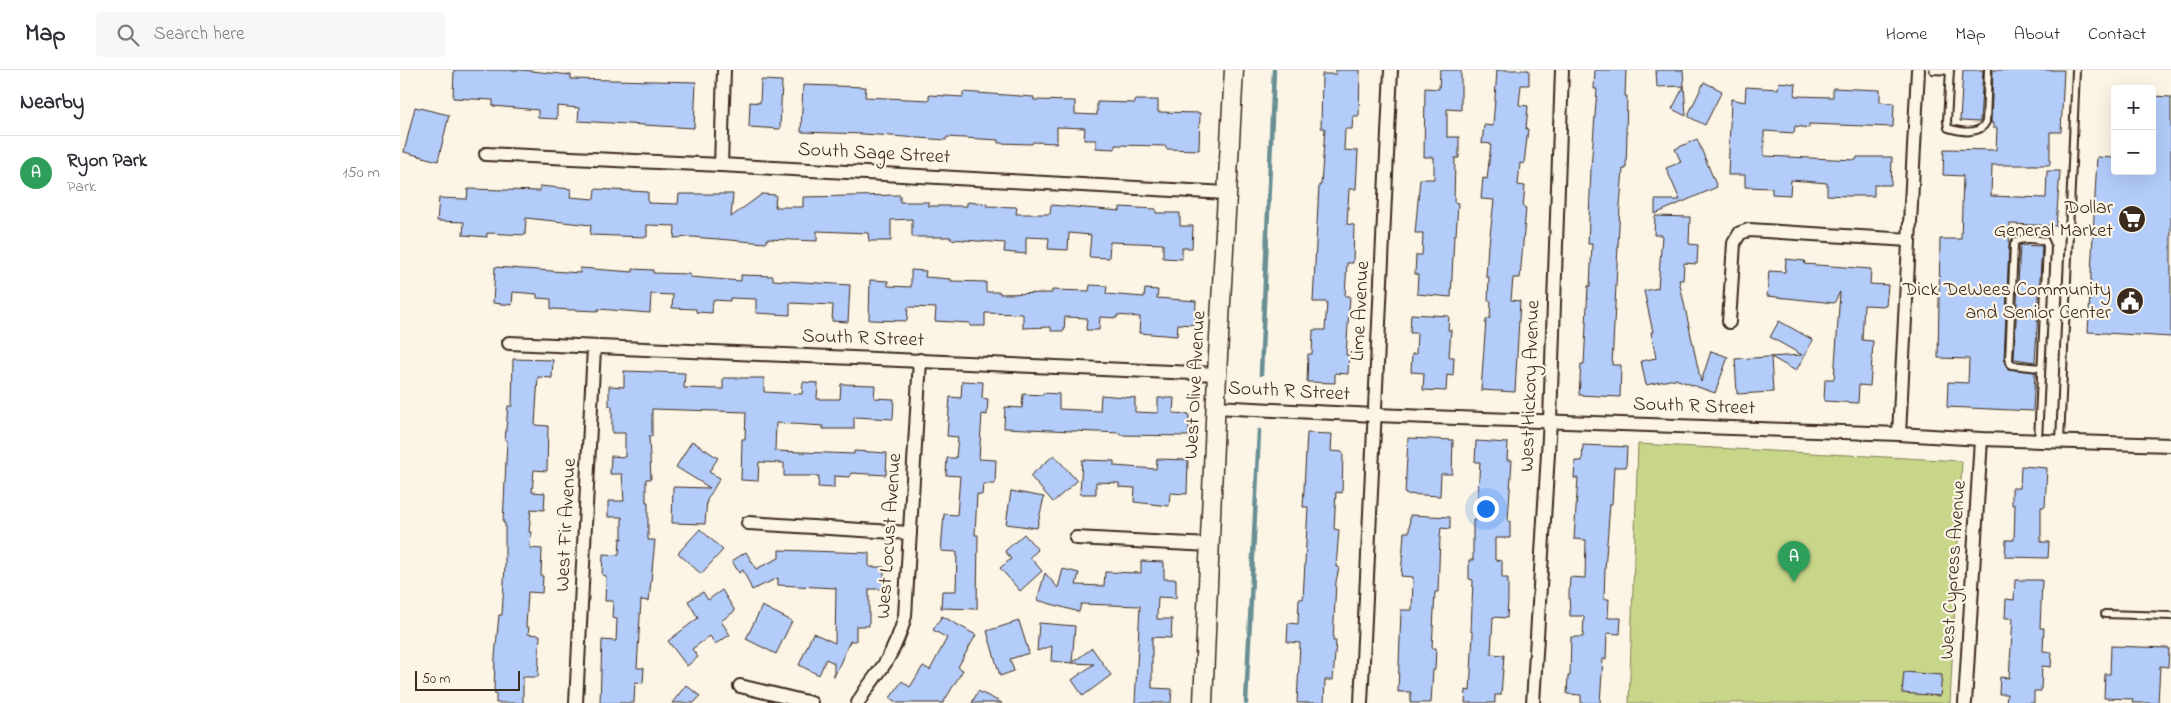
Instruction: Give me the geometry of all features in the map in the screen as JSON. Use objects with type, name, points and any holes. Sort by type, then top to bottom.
[{"type":"street","points":[[721,164],[724,70]]},
{"type":"street","name":"West Olive Avenue","points":[[1203,703],[1216,374],[1234,70]]},
{"type":"street","name":"Lime Avenue","points":[[1361,703],[1391,70]]},
{"type":"street","name":"West Hickory Avenue","points":[[1533,703],[1550,420],[1562,70]]},
{"type":"street","points":[[1899,434],[1918,70]]},
{"type":"street","name":"South Sage Street","points":[[486,154],[721,164],[1227,193]]},
{"type":"street","points":[[1729,322],[1734,243],[1740,233],[1749,230],[1909,240]]},
{"type":"street","name":"South R Street","points":[[509,343],[1216,374]]},
{"type":"street","name":"West Fir Avenue","points":[[576,703],[594,348]]},
{"type":"street","name":"West Locust Avenue","points":[[858,703],[867,687],[886,662],[899,636],[905,616],[920,360]]},
{"type":"street","name":"South R Street","points":[[1215,407],[1375,415],[1550,420],[1981,439],[2171,445]]},
{"type":"street","name":"West Cypress Avenue","points":[[1965,703],[1981,439]]},
{"type":"street","points":[[748,523],[910,534]]},
{"type":"street","points":[[1076,538],[1210,545]]},
{"type":"street","points":[[740,686],[811,703]]},
{"type":"lane","points":[[1933,70],[1950,70],[1948,128],[1978,131],[1983,128],[1986,122],[1988,70]]},
{"type":"lane","points":[[2060,442],[2076,70]]},
{"type":"lane","points":[[2038,441],[2047,246],[2045,241],[2041,240],[2020,240],[2016,241],[2014,245],[2009,360],[2011,365],[2016,367],[2041,368]]},
{"type":"lane","points":[[2105,614],[2171,616]]},
{"type":"green space","points":[[1638,444],[1962,461],[1950,703],[1629,703]]},
{"type":"building","points":[[454,70],[521,70],[571,75],[571,79],[696,82],[694,128],[578,121],[579,108],[557,106],[557,119],[538,118],[538,110],[493,106],[493,100],[453,98]]},
{"type":"building","points":[[1336,70],[1360,70],[1359,116],[1353,116],[1352,129],[1345,129],[1344,150],[1358,151],[1356,189],[1349,189],[1347,224],[1354,225],[1353,263],[1347,263],[1345,296],[1350,296],[1346,355],[1349,355],[1348,374],[1335,373],[1335,383],[1307,382],[1308,354],[1312,354],[1313,330],[1325,330],[1327,302],[1313,302],[1319,185],[1321,185],[1325,128],[1321,128],[1322,74],[1336,74]]},
{"type":"building","points":[[1440,70],[1461,70],[1461,110],[1447,109],[1447,137],[1459,137],[1459,158],[1455,158],[1454,202],[1458,203],[1456,235],[1454,235],[1451,297],[1417,294],[1418,274],[1415,274],[1416,255],[1422,255],[1423,233],[1415,233],[1420,179],[1434,179],[1434,157],[1424,157],[1425,88],[1439,89]]},
{"type":"building","points":[[1497,70],[1529,70],[1529,85],[1521,85],[1519,105],[1528,106],[1526,129],[1528,129],[1524,164],[1520,163],[1518,185],[1525,186],[1523,207],[1526,208],[1520,278],[1513,278],[1511,300],[1520,301],[1515,392],[1481,390],[1486,320],[1490,318],[1491,301],[1488,301],[1489,277],[1486,277],[1494,200],[1481,199],[1483,178],[1487,179],[1491,144],[1482,143],[1484,125],[1493,126]]},
{"type":"building","points":[[1595,70],[1626,70],[1626,169],[1623,169],[1620,206],[1612,365],[1621,365],[1620,397],[1579,395],[1581,364],[1584,364],[1588,286],[1590,286],[1592,244],[1588,244],[1597,89],[1594,89]]},
{"type":"building","points":[[1656,70],[1683,70],[1686,116],[1672,109],[1684,86],[1657,87]]},
{"type":"building","points":[[1963,70],[1983,70],[1980,122],[1960,121]]},
{"type":"building","points":[[1993,70],[2064,70],[2061,132],[2050,132],[2050,165],[1992,165],[1991,196],[2046,198],[2047,171],[2060,171],[2056,226],[2010,224],[2004,360],[2008,369],[2035,372],[2033,411],[1947,407],[1948,382],[1968,383],[1969,359],[1938,358],[1940,239],[1961,239],[1963,176],[1943,175],[1944,149],[1996,150],[1997,128],[1993,128],[1993,123],[1991,123]]},
{"type":"building","points":[[761,80],[782,81],[780,129],[749,127],[750,102],[760,103]]},
{"type":"building","points":[[1704,82],[1722,91],[1705,125],[1689,117],[1689,113]]},
{"type":"building","points":[[1779,82],[1796,84],[1795,96],[1833,97],[1833,88],[1880,90],[1880,102],[1894,103],[1893,127],[1809,124],[1809,128],[1795,126],[1794,133],[1764,131],[1764,156],[1856,160],[1857,157],[1892,157],[1891,185],[1874,185],[1874,196],[1827,195],[1827,183],[1791,180],[1790,195],[1772,194],[1772,188],[1745,187],[1745,175],[1728,175],[1731,99],[1745,102],[1746,87],[1778,89]]},
{"type":"building","points":[[803,85],[866,87],[865,97],[929,100],[929,95],[963,97],[963,92],[1034,97],[1034,100],[1075,101],[1075,114],[1097,115],[1097,102],[1135,103],[1135,100],[1158,100],[1158,112],[1200,113],[1199,150],[1166,149],[1166,146],[1115,145],[1115,149],[1096,148],[1096,140],[1084,140],[1085,128],[1057,127],[1057,143],[1033,142],[1032,144],[998,143],[998,140],[947,137],[946,140],[801,132]]},
{"type":"building","points":[[2156,96],[2171,97],[2171,337],[2088,332],[2097,157],[2111,158],[2111,175],[2156,175]]},
{"type":"building","points":[[415,107],[449,115],[438,161],[404,152]]},
{"type":"building","points":[[1697,139],[1717,187],[1655,214],[1655,200],[1680,200],[1666,168],[1681,162],[1675,149]]},
{"type":"building","points":[[540,186],[571,189],[570,197],[594,199],[595,189],[648,192],[648,203],[678,204],[679,194],[733,194],[731,217],[762,194],[776,195],[775,207],[803,207],[803,197],[900,195],[900,202],[928,202],[928,206],[967,206],[967,202],[987,204],[986,206],[1017,207],[1016,214],[1050,214],[1051,205],[1120,211],[1120,207],[1156,209],[1156,213],[1180,213],[1180,226],[1193,226],[1192,248],[1182,248],[1182,259],[1163,258],[1163,244],[1110,242],[1109,258],[1089,257],[1091,235],[1069,233],[1068,250],[1048,249],[1049,238],[1026,237],[1026,254],[1004,252],[1005,243],[950,239],[951,237],[912,237],[912,219],[891,220],[891,241],[869,241],[868,233],[817,231],[817,241],[767,239],[766,243],[693,237],[674,238],[675,226],[647,225],[647,237],[590,235],[591,225],[526,218],[525,235],[487,233],[487,237],[463,235],[464,222],[437,221],[439,198],[467,199],[468,189],[540,191]]},
{"type":"building","points":[[1655,216],[1690,217],[1689,244],[1698,245],[1697,264],[1684,263],[1683,280],[1679,280],[1701,382],[1711,351],[1728,357],[1715,393],[1675,379],[1646,385],[1641,361],[1656,358],[1651,332],[1653,332],[1644,291],[1658,288],[1662,235],[1654,235]]},
{"type":"building","points":[[2020,245],[2042,246],[2035,362],[2014,359]]},
{"type":"building","points":[[1786,259],[1805,261],[1804,264],[1871,269],[1870,284],[1888,285],[1886,306],[1864,305],[1862,340],[1873,341],[1872,359],[1870,386],[1859,385],[1858,403],[1824,401],[1825,379],[1834,379],[1840,292],[1834,303],[1767,296],[1769,271],[1785,272]]},
{"type":"building","points":[[495,267],[580,273],[580,268],[633,272],[633,269],[653,270],[653,273],[690,274],[690,277],[741,281],[741,275],[773,276],[773,280],[850,285],[848,322],[832,321],[833,305],[790,303],[790,315],[756,313],[756,299],[730,298],[730,301],[713,300],[712,313],[696,312],[696,309],[672,308],[673,295],[651,294],[650,313],[598,309],[598,311],[551,309],[551,299],[537,298],[537,294],[513,292],[512,305],[493,303]]},
{"type":"building","points":[[911,270],[926,271],[925,277],[951,279],[951,281],[986,282],[986,292],[1000,292],[1000,294],[1052,293],[1052,290],[1089,291],[1090,285],[1107,286],[1106,294],[1144,297],[1145,289],[1158,290],[1157,298],[1196,301],[1195,325],[1178,324],[1177,336],[1139,333],[1140,317],[1117,315],[1117,318],[1100,317],[1099,330],[1086,330],[1087,318],[1065,317],[1064,331],[1051,331],[1051,327],[1023,328],[1023,314],[985,313],[985,326],[970,326],[970,323],[935,321],[936,308],[908,307],[907,321],[869,320],[870,280],[888,281],[888,286],[911,287]]},
{"type":"building","points":[[1411,314],[1449,316],[1448,330],[1451,330],[1449,357],[1454,357],[1453,376],[1447,375],[1446,391],[1423,390],[1424,373],[1411,372],[1412,354],[1416,354],[1417,333],[1410,333]]},
{"type":"building","points":[[1779,321],[1813,340],[1796,371],[1771,357],[1773,392],[1737,394],[1735,359],[1802,355],[1770,337]]},
{"type":"building","points":[[513,359],[553,360],[552,378],[538,377],[535,425],[548,426],[547,471],[534,470],[532,492],[545,493],[544,510],[531,509],[529,532],[531,532],[530,548],[542,549],[541,576],[543,576],[542,593],[528,592],[526,627],[529,627],[528,634],[540,635],[538,677],[523,677],[523,703],[496,703],[496,693],[494,693],[495,657],[499,615],[502,615],[505,566],[505,523],[503,523],[507,440],[505,440],[508,406],[512,406]]},
{"type":"building","points":[[624,371],[685,373],[684,388],[723,389],[723,378],[764,378],[764,392],[802,394],[803,382],[818,383],[817,399],[840,399],[841,384],[875,385],[874,398],[894,399],[893,419],[854,417],[854,429],[823,429],[823,426],[776,423],[775,451],[854,454],[854,451],[887,453],[886,475],[851,473],[850,477],[834,476],[834,488],[818,487],[819,476],[784,476],[784,463],[759,462],[758,481],[741,480],[742,439],[745,439],[746,412],[652,409],[652,436],[649,436],[651,479],[646,479],[646,502],[648,502],[648,540],[655,540],[649,601],[641,600],[637,668],[644,668],[643,683],[635,682],[634,703],[600,703],[602,640],[616,641],[617,619],[612,618],[613,601],[605,601],[606,576],[602,575],[603,554],[619,555],[620,538],[622,539],[622,517],[608,517],[608,501],[624,501],[622,474],[610,474],[611,456],[625,457],[625,433],[612,433],[612,406],[609,406],[609,386],[624,387]]},
{"type":"building","points":[[962,381],[983,382],[982,398],[988,399],[987,415],[982,414],[979,459],[996,460],[995,484],[983,484],[982,495],[977,494],[975,535],[978,535],[977,609],[941,608],[942,591],[956,591],[957,552],[941,551],[944,514],[957,515],[960,476],[946,475],[947,458],[956,458],[958,437],[947,436],[950,397],[961,398]]},
{"type":"building","points":[[1043,393],[1059,394],[1059,409],[1100,411],[1101,395],[1135,398],[1135,412],[1158,413],[1158,398],[1174,398],[1173,413],[1189,414],[1189,436],[1120,435],[1120,433],[1004,428],[1005,407],[1022,408],[1023,394],[1043,395]]},
{"type":"building","points":[[1307,433],[1332,434],[1331,451],[1343,452],[1342,493],[1336,492],[1334,529],[1339,530],[1336,567],[1339,567],[1336,582],[1333,641],[1336,641],[1333,680],[1325,680],[1324,703],[1297,703],[1300,643],[1287,642],[1288,623],[1298,624],[1299,599],[1303,599],[1308,507],[1303,507]]},
{"type":"building","points":[[1408,438],[1453,440],[1452,474],[1441,474],[1440,496],[1405,494]]},
{"type":"building","points":[[692,441],[718,458],[709,472],[720,478],[707,500],[705,524],[672,523],[673,487],[710,488],[676,467]]},
{"type":"building","points":[[1476,441],[1508,443],[1507,460],[1512,460],[1508,521],[1510,521],[1510,538],[1495,538],[1495,560],[1502,561],[1502,578],[1508,578],[1508,600],[1507,618],[1493,617],[1491,654],[1504,655],[1501,695],[1495,695],[1495,703],[1465,703],[1466,690],[1470,691],[1473,633],[1471,632],[1473,580],[1469,579],[1469,560],[1473,560],[1473,520],[1476,520],[1480,462],[1475,462]]},
{"type":"building","points":[[1583,445],[1627,447],[1626,467],[1614,467],[1605,569],[1604,599],[1609,599],[1608,618],[1621,618],[1620,634],[1607,633],[1606,659],[1603,659],[1600,703],[1581,703],[1581,695],[1567,694],[1568,676],[1570,676],[1571,637],[1583,637],[1584,616],[1570,616],[1569,593],[1570,577],[1585,578],[1586,540],[1574,539],[1578,478],[1574,478],[1575,461],[1582,461]]},
{"type":"building","points":[[1054,455],[1077,481],[1053,502],[1030,476]]},
{"type":"building","points":[[1157,459],[1188,460],[1187,494],[1170,493],[1169,506],[1134,502],[1135,488],[1119,487],[1119,483],[1096,482],[1096,494],[1080,494],[1082,460],[1114,461],[1114,466],[1156,469]]},
{"type":"building","points":[[2021,466],[2047,468],[2045,507],[2041,507],[2041,542],[2049,542],[2048,558],[2005,557],[2006,540],[2014,540],[2015,505],[2012,505],[2012,488],[2020,488]]},
{"type":"building","points":[[1011,491],[1044,497],[1037,528],[1006,524]]},
{"type":"building","points":[[1410,515],[1450,517],[1450,529],[1441,528],[1440,537],[1438,592],[1435,592],[1432,648],[1436,648],[1435,670],[1433,670],[1431,703],[1410,703],[1411,692],[1398,692],[1401,610],[1412,610],[1413,577],[1401,576],[1404,532],[1409,532]]},
{"type":"building","points":[[700,529],[723,550],[701,574],[678,553]]},
{"type":"building","points":[[1024,534],[1038,550],[1030,557],[1042,571],[1020,591],[1000,568],[1011,559],[1005,551]]},
{"type":"building","points":[[779,550],[869,553],[869,567],[884,567],[884,589],[869,589],[869,626],[856,626],[856,641],[850,641],[834,677],[834,663],[826,659],[819,675],[799,665],[813,633],[835,643],[836,588],[778,585],[778,578],[752,590],[743,570],[739,573],[732,561],[746,552],[756,569],[779,558]]},
{"type":"building","points":[[1141,561],[1164,562],[1164,579],[1176,579],[1176,598],[1158,597],[1157,619],[1172,619],[1171,638],[1152,637],[1152,688],[1172,689],[1171,703],[1135,703],[1140,606],[1081,604],[1079,612],[1037,600],[1045,573],[1058,588],[1063,569],[1079,573],[1076,585],[1104,586],[1105,572],[1141,573]]},
{"type":"building","points":[[2015,580],[2042,580],[2040,628],[2044,628],[2043,651],[2052,652],[2051,667],[2042,666],[2041,691],[2034,691],[2034,703],[2006,703],[2007,694],[1999,694],[2000,677],[2009,678],[2013,618],[2005,618],[2006,599],[2014,600]]},
{"type":"building","points":[[722,590],[735,611],[721,621],[730,635],[715,644],[710,636],[692,649],[698,657],[687,666],[668,641],[698,618],[688,601],[703,592],[708,600]]},
{"type":"building","points":[[762,606],[792,621],[776,654],[746,639]]},
{"type":"building","points":[[942,616],[976,635],[958,667],[963,670],[943,703],[897,703],[890,698],[902,681],[910,687],[923,666],[930,670],[947,638],[933,630]]},
{"type":"building","points":[[1019,621],[1029,653],[1010,659],[1014,671],[1000,676],[987,631]]},
{"type":"building","points":[[1039,623],[1075,626],[1072,663],[1051,661],[1052,646],[1037,651]]},
{"type":"building","points":[[2111,646],[2169,648],[2168,667],[2160,666],[2158,703],[2132,703],[2133,699],[2104,698],[2105,674],[2110,674]]},
{"type":"building","points":[[1092,648],[1111,675],[1083,696],[1072,680],[1094,664],[1072,663]]},
{"type":"building","points":[[1904,672],[1942,675],[1940,696],[1902,693]]},
{"type":"building","points":[[686,685],[700,696],[694,703],[672,703]]},
{"type":"building","points":[[978,691],[1002,703],[972,703]]},
{"type":"waterway","points":[[1261,374],[1274,70]]},
{"type":"waterway","points":[[1246,703],[1259,431]]},
{"type":"place","name":"Dollar General Market","points":[[2132,219]]},
{"type":"place","name":"Dick DeWees Community and Senior Center","points":[[2130,301]]},
{"type":"place","name":"Ryon Park","points":[[1794,582]]}]
